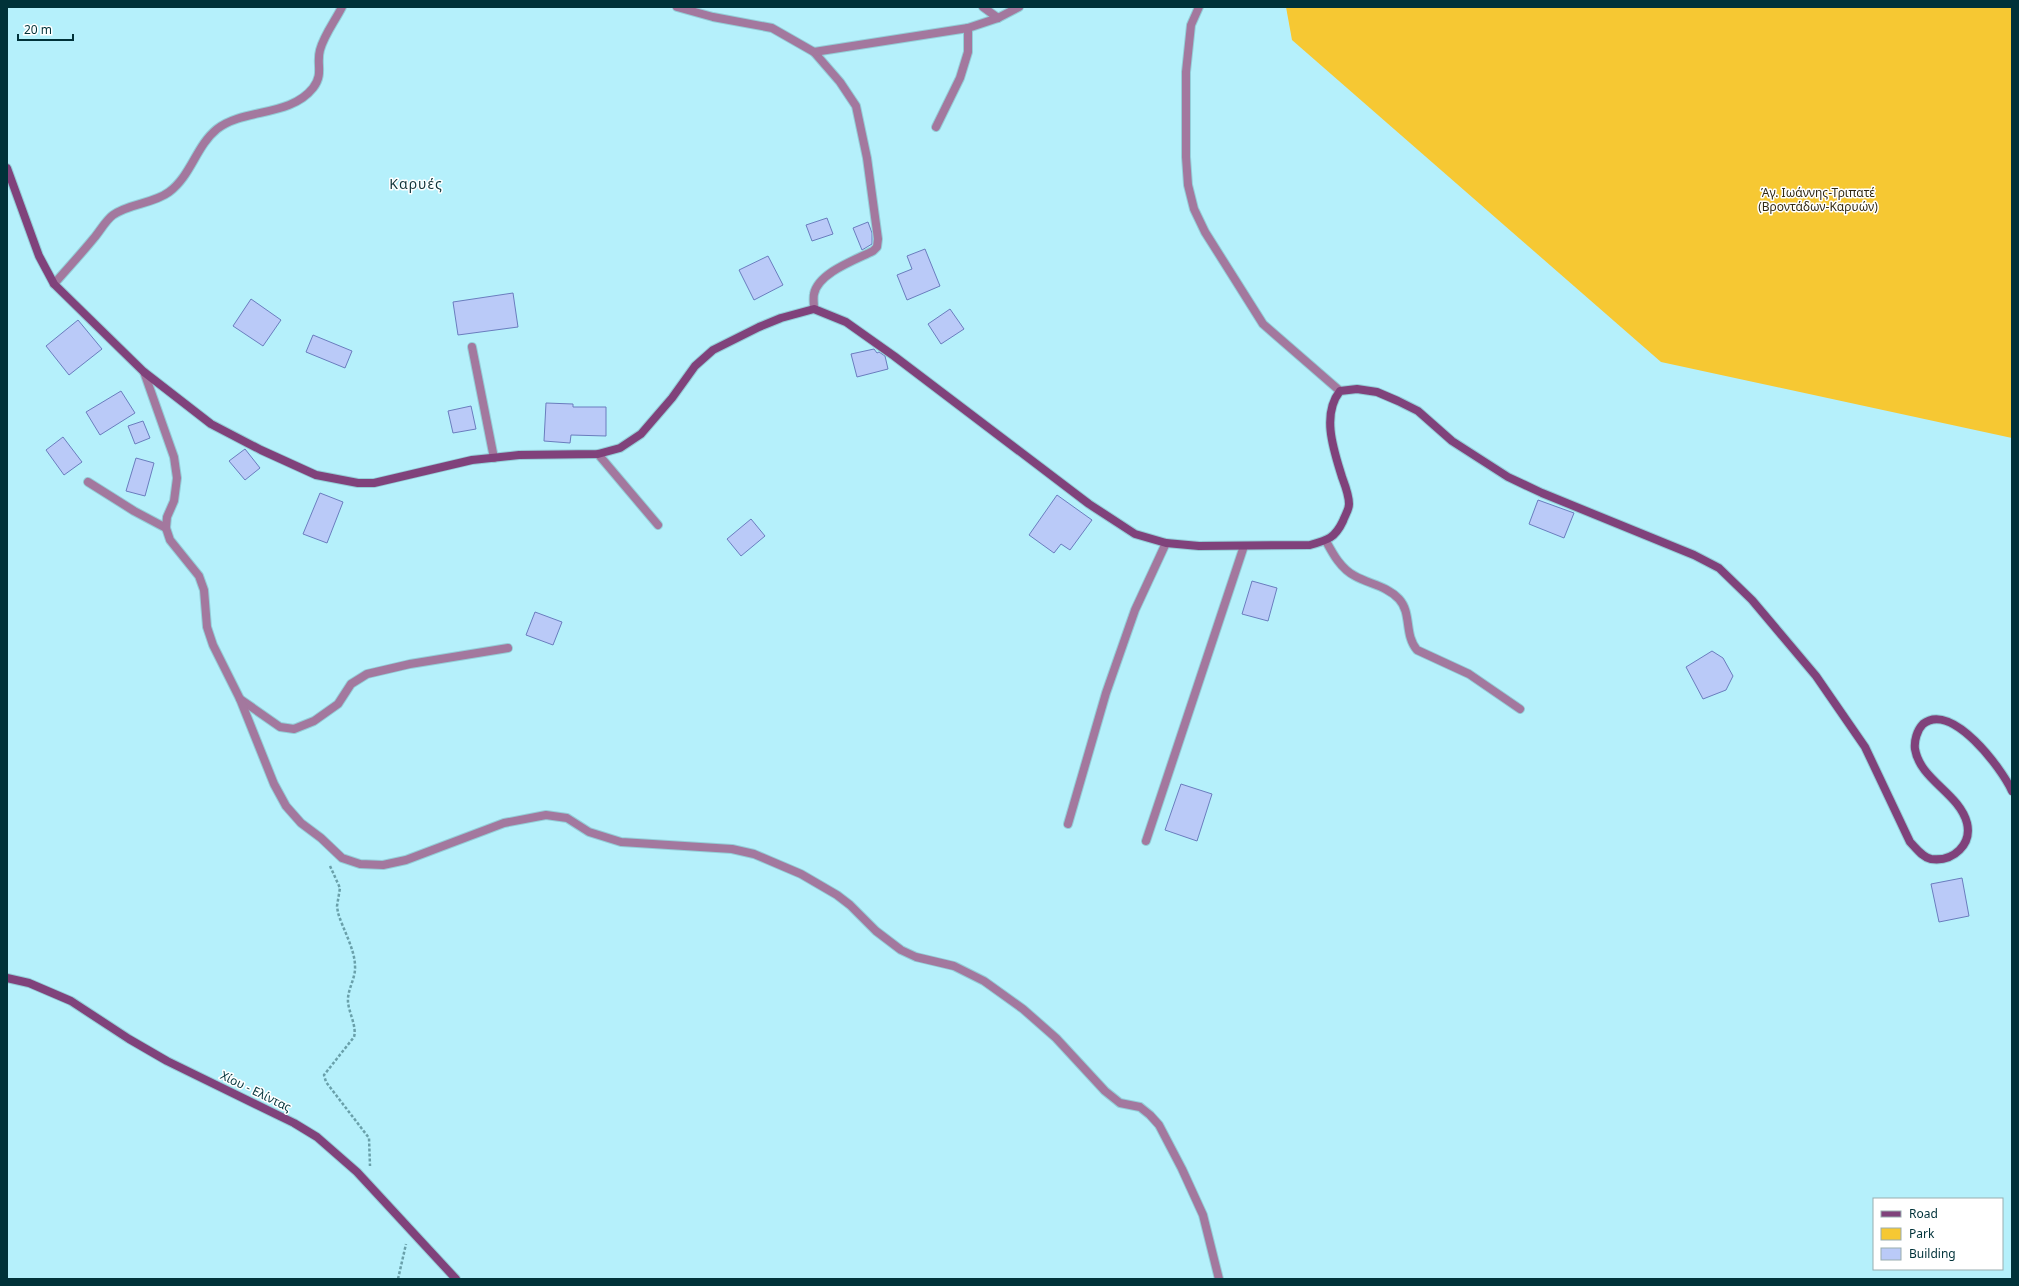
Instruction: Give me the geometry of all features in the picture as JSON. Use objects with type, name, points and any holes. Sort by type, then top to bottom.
[{"type":"street","points":[[54,284],[112,215],[130,206],[160,197],[170,191],[186,174],[210,137],[217,130],[228,122],[271,111],[290,104],[313,89],[318,81],[320,68],[319,52],[324,39],[342,7]]},
{"type":"street","points":[[677,7],[713,17],[772,28],[814,52],[840,82],[856,106],[866,158],[878,239],[877,247],[873,251],[829,273],[820,281],[814,293],[814,309]]},
{"type":"street","points":[[983,7],[998,18]]},
{"type":"street","points":[[814,52],[968,28],[998,18],[1019,7]]},
{"type":"street","points":[[1199,7],[1191,25],[1186,72],[1186,157],[1188,185],[1194,209],[1205,232],[1263,324],[1340,391],[1358,389],[1377,392],[1398,401],[1418,411],[1452,441],[1508,477],[1542,493],[1694,554],[1719,568],[1752,600],[1816,676],[1865,747],[1910,842],[1922,854],[1931,859],[1949,856],[1960,850],[1966,842],[1968,834],[1967,822],[1960,809],[1921,764],[1915,749],[1916,739],[1920,728],[1927,722],[1937,720],[1946,721],[1965,732],[1997,765],[2012,790]]},
{"type":"street","points":[[936,127],[960,78],[968,52],[968,28]]},
{"type":"street","points":[[7,168],[39,256],[54,284],[144,372],[211,424],[309,472],[331,479],[358,483],[374,483],[472,460],[564,453],[598,454],[620,448],[641,434],[672,398],[695,366],[714,350],[764,324],[814,309],[846,322],[894,356],[1113,521],[1135,534],[1166,543],[1199,546],[1310,545],[1326,541],[1336,534],[1349,503],[1335,455],[1331,430],[1331,405],[1340,391]]},
{"type":"street","points":[[472,348],[494,458]]},
{"type":"street","points":[[144,372],[174,457],[177,478],[174,501],[167,517],[166,528],[170,540],[199,576],[204,590],[207,627],[212,645],[240,699],[274,784],[286,806],[301,823],[322,838],[342,858],[360,864],[383,865],[406,860],[504,823],[546,815],[567,818],[589,832],[621,842],[725,849],[754,854],[807,878],[837,895],[850,905],[876,931],[901,950],[916,957],[954,966],[972,973],[1023,1009],[1056,1038],[1105,1091],[1120,1103],[1140,1107],[1150,1115],[1158,1125],[1182,1169],[1203,1215],[1219,1279]]},
{"type":"street","points":[[598,454],[658,525]]},
{"type":"street","points":[[88,482],[134,511],[166,528]]},
{"type":"street","points":[[1326,541],[1337,560],[1353,576],[1389,591],[1399,600],[1405,609],[1412,644],[1417,650],[1469,674],[1520,709]]},
{"type":"street","points":[[1068,824],[1108,686],[1135,610],[1166,543]]},
{"type":"street","points":[[1146,841],[1244,546]]},
{"type":"street","points":[[240,699],[280,727],[294,729],[314,721],[338,704],[351,684],[368,674],[410,664],[508,648]]},
{"type":"street","name":"Χίου - Ελίντας","points":[[7,978],[29,983],[71,1001],[129,1039],[168,1061],[294,1123],[317,1137],[357,1172],[456,1279]]},
{"type":"path","points":[[326,860],[338,881],[340,888],[337,906],[338,913],[354,958],[355,967],[348,999],[350,1014],[356,1031],[354,1037],[324,1075],[326,1082],[369,1138],[371,1188]]},
{"type":"path","points":[[398,1279],[401,1259],[410,1230]]},
{"type":"green space","name":"Άγ. Ιωάννης-Τριπατέ (Βροντάδων-Καρυών)","points":[[1286,7],[2012,7],[2012,438],[1661,362],[1292,40]]},
{"type":"building","points":[[827,218],[833,234],[812,241],[806,225]]},
{"type":"building","points":[[868,222],[872,233],[872,244],[862,250],[853,228]]},
{"type":"building","points":[[925,249],[940,286],[907,300],[897,275],[912,269],[907,256]]},
{"type":"building","points":[[768,256],[783,285],[754,300],[739,270]]},
{"type":"building","points":[[513,293],[518,327],[458,335],[453,302]]},
{"type":"building","points":[[251,299],[281,320],[263,346],[233,326]]},
{"type":"building","points":[[950,309],[964,329],[941,344],[928,324]]},
{"type":"building","points":[[78,320],[102,349],[69,375],[46,346]]},
{"type":"building","points":[[313,335],[352,351],[345,368],[306,352]]},
{"type":"building","points":[[874,349],[877,353],[879,352],[885,356],[888,369],[857,377],[851,354]]},
{"type":"building","points":[[121,391],[135,413],[100,435],[86,412]]},
{"type":"building","points":[[546,403],[573,404],[573,407],[606,407],[606,436],[571,435],[570,443],[544,441]]},
{"type":"building","points":[[471,406],[476,429],[453,433],[448,411]]},
{"type":"building","points":[[143,421],[150,438],[135,444],[128,426]]},
{"type":"building","points":[[63,437],[82,462],[64,475],[46,450]]},
{"type":"building","points":[[245,449],[260,468],[245,480],[229,461]]},
{"type":"building","points":[[136,458],[154,463],[145,496],[126,491]]},
{"type":"building","points":[[320,493],[343,502],[327,543],[303,534]]},
{"type":"building","points":[[1057,495],[1092,520],[1070,550],[1061,544],[1054,553],[1029,535]]},
{"type":"building","points":[[1538,500],[1574,513],[1564,538],[1529,524]]},
{"type":"building","points":[[751,519],[765,536],[741,556],[727,539]]},
{"type":"building","points":[[1252,581],[1277,588],[1268,621],[1242,614]]},
{"type":"building","points":[[535,612],[562,622],[553,645],[526,635]]},
{"type":"building","points":[[1712,651],[1723,658],[1733,676],[1726,690],[1703,699],[1686,667]]},
{"type":"building","points":[[1181,784],[1212,794],[1197,841],[1165,830]]},
{"type":"building","points":[[1962,878],[1969,916],[1939,922],[1931,884]]},
{"type":"district","name":"Καρυές","points":[[416,183]]}]
